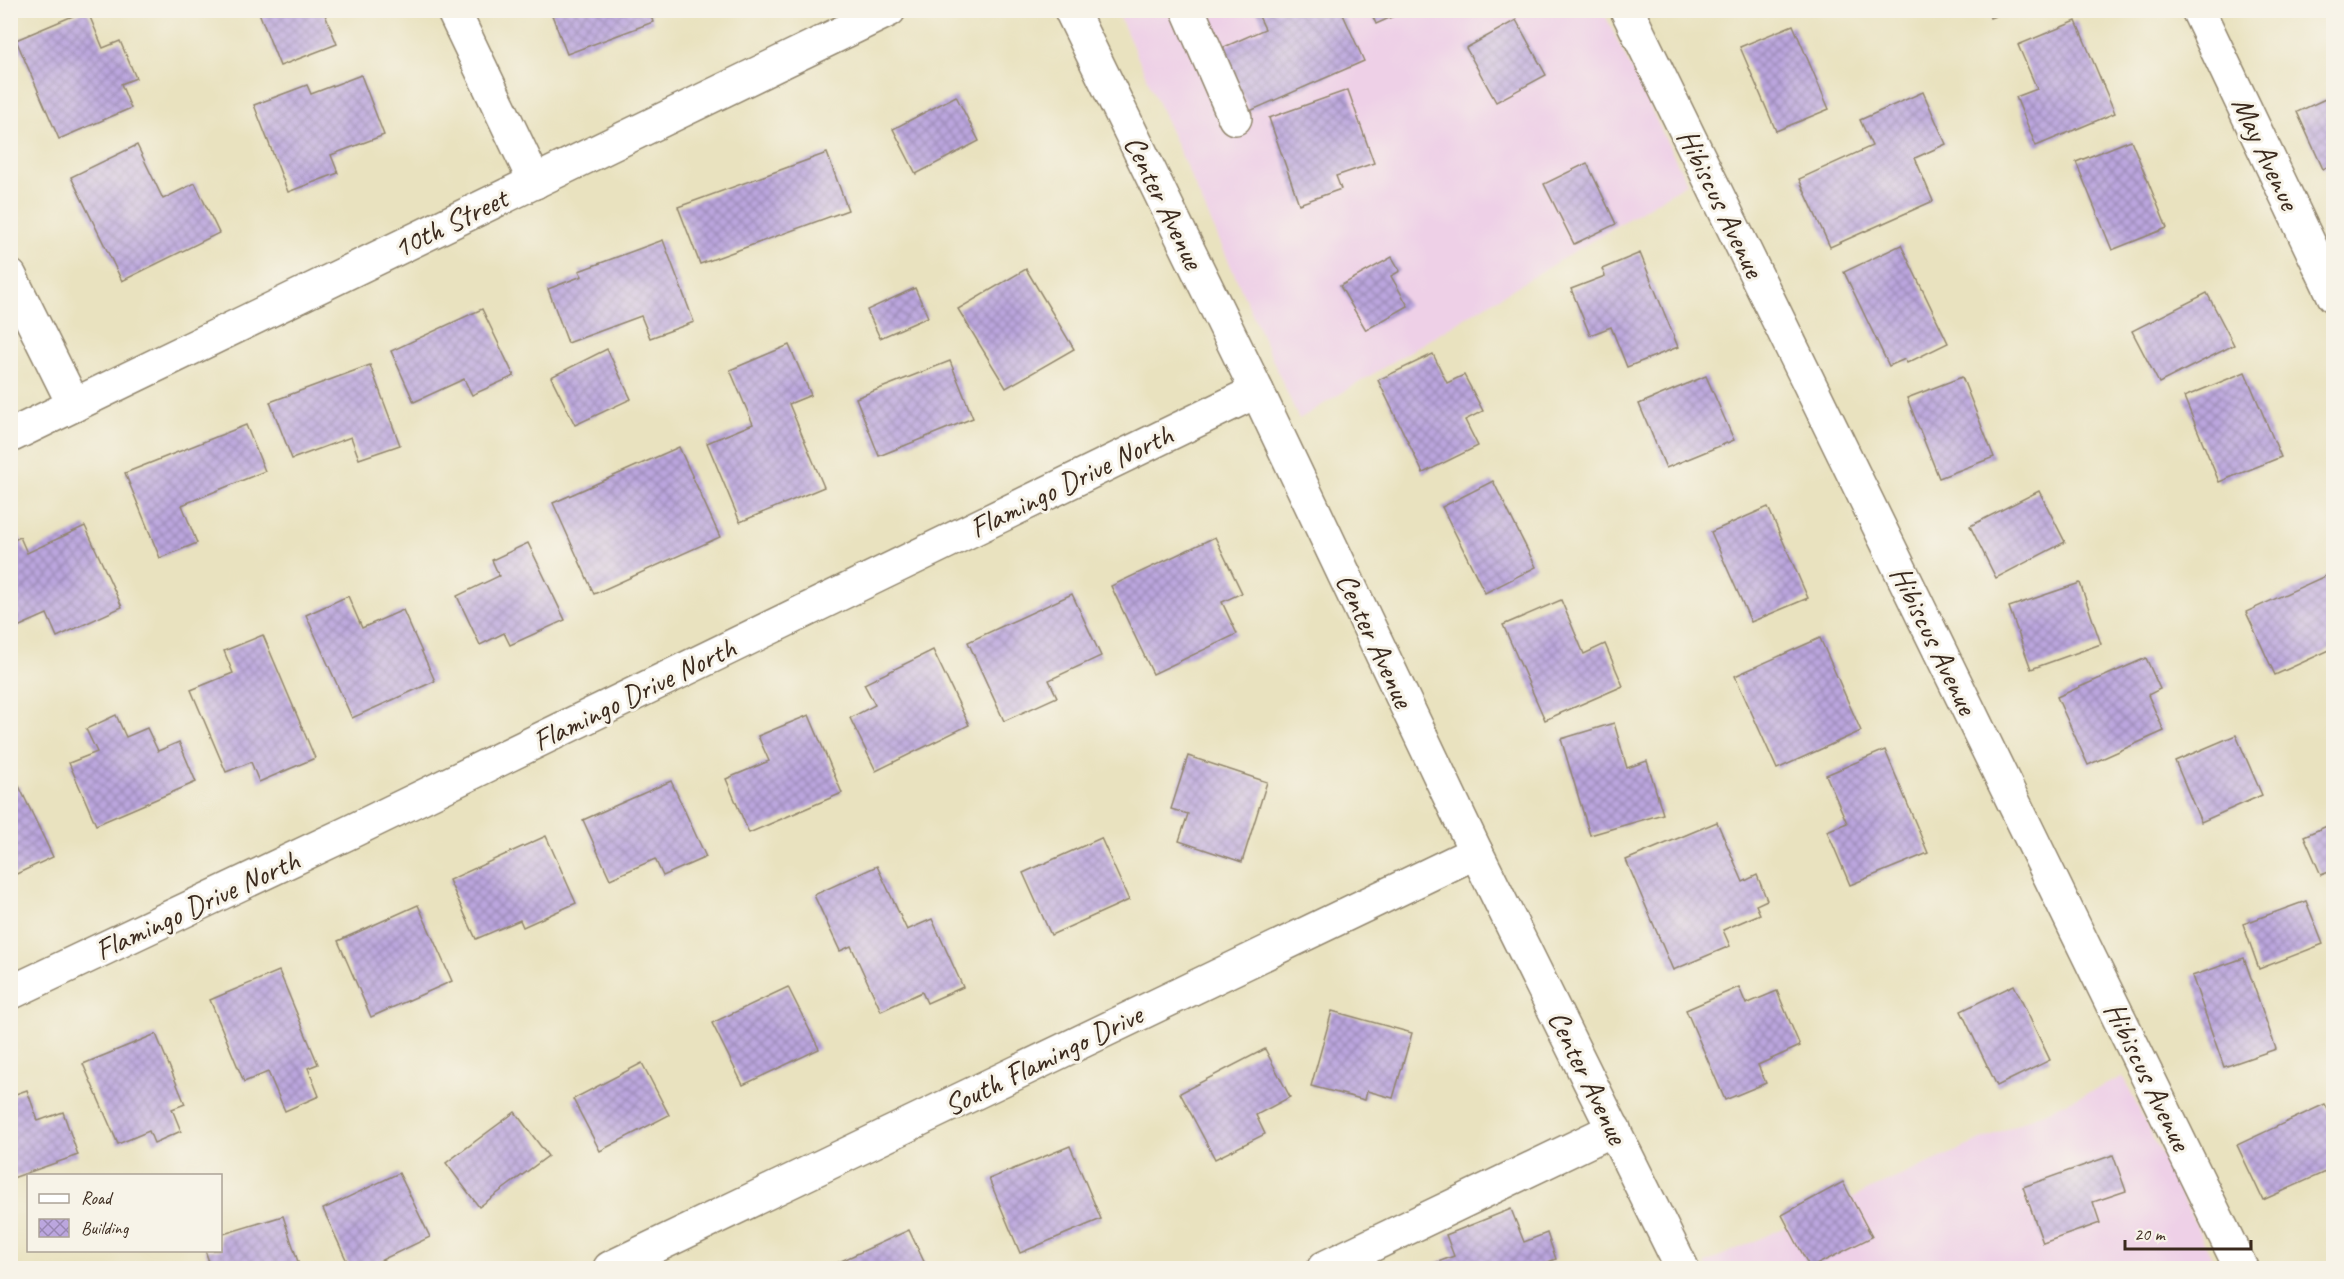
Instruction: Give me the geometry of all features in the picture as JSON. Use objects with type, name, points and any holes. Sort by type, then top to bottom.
[{"type":"street","points":[[453,10],[535,182]]},
{"type":"street","name":"10th Street","points":[[10,436],[889,10]]},
{"type":"street","name":"Center Avenue","points":[[1071,10],[1257,391],[1476,852],[1683,1269]]},
{"type":"street","points":[[1188,10],[1235,118]]},
{"type":"street","name":"Hibiscus Avenue","points":[[1628,10],[2241,1269]]},
{"type":"street","name":"May Avenue","points":[[2198,10],[2334,296]]},
{"type":"street","points":[[10,276],[74,405]]},
{"type":"street","name":"Flamingo Drive North","points":[[10,993],[371,822],[1257,391]]},
{"type":"street","name":"South Flamingo Drive","points":[[610,1269],[1476,852]]},
{"type":"street","points":[[1324,1269],[1614,1129]]},
{"type":"shaded area","points":[[1117,11],[1603,11],[1687,183],[1299,419]]},
{"type":"shaded area","points":[[2123,1077],[2217,1268],[1707,1268],[1705,1263]]},
{"type":"building","points":[[87,10],[103,48],[120,41],[136,78],[121,84],[131,108],[59,139],[16,40]]},
{"type":"building","points":[[258,10],[323,10],[337,44],[280,66]]},
{"type":"building","points":[[550,10],[649,10],[653,22],[567,54]]},
{"type":"building","points":[[1256,10],[1341,10],[1364,61],[1250,111],[1222,48],[1265,29]]},
{"type":"building","points":[[1370,10],[1407,10],[1376,24]]},
{"type":"building","points":[[1988,10],[2009,10],[2009,11],[1990,18]]},
{"type":"building","points":[[1516,20],[1546,75],[1496,102],[1466,48]]},
{"type":"building","points":[[2076,21],[2115,113],[2036,146],[2016,97],[2037,89],[2018,45]]},
{"type":"building","points":[[1793,25],[1829,109],[1776,131],[1740,47]]},
{"type":"building","points":[[361,75],[384,135],[331,155],[338,173],[288,192],[254,105],[307,85],[311,94]]},
{"type":"building","points":[[1348,90],[1374,163],[1336,176],[1341,189],[1299,204],[1269,118]]},
{"type":"building","points":[[1923,92],[1946,144],[1915,158],[1933,201],[1830,247],[1799,179],[1872,146],[1860,120]]},
{"type":"building","points":[[2334,95],[2334,164],[2323,169],[2297,112]]},
{"type":"building","points":[[956,96],[979,141],[916,174],[893,129]]},
{"type":"building","points":[[2131,140],[2167,228],[2112,250],[2076,162]]},
{"type":"building","points":[[137,145],[163,199],[195,183],[219,233],[122,281],[71,177]]},
{"type":"building","points":[[827,153],[848,210],[700,264],[678,207]]},
{"type":"building","points":[[1587,163],[1616,224],[1574,244],[1544,184]]},
{"type":"building","points":[[663,240],[694,322],[650,338],[641,316],[568,343],[548,289],[582,276],[579,271]]},
{"type":"building","points":[[1901,245],[1948,343],[1907,363],[1905,359],[1889,366],[1844,272]]},
{"type":"building","points":[[1640,253],[1678,347],[1627,367],[1611,327],[1590,335],[1571,289],[1605,276],[1602,269]]},
{"type":"building","points":[[1392,257],[1400,271],[1391,276],[1408,306],[1366,330],[1340,286]]},
{"type":"building","points":[[1026,269],[1074,349],[1006,388],[958,309]]},
{"type":"building","points":[[915,288],[928,317],[880,338],[867,310]]},
{"type":"building","points":[[2207,293],[2234,345],[2159,383],[2132,331]]},
{"type":"building","points":[[482,309],[514,376],[472,395],[464,379],[414,402],[391,351]]},
{"type":"building","points":[[789,345],[811,395],[789,404],[824,487],[740,522],[707,443],[753,424],[730,370]]},
{"type":"building","points":[[607,349],[631,399],[575,425],[551,377]]},
{"type":"building","points":[[1433,354],[1447,383],[1464,375],[1483,411],[1465,420],[1478,446],[1423,473],[1378,380]]},
{"type":"building","points":[[950,361],[973,418],[879,456],[856,398]]},
{"type":"building","points":[[370,365],[400,445],[359,459],[351,437],[292,459],[270,402]]},
{"type":"building","points":[[2245,372],[2281,457],[2219,482],[2184,397]]},
{"type":"building","points":[[1706,376],[1734,440],[1666,468],[1639,404]]},
{"type":"building","points":[[1962,377],[1994,457],[1939,478],[1907,398]]},
{"type":"building","points":[[246,425],[265,471],[182,505],[197,543],[160,558],[125,473]]},
{"type":"building","points":[[679,447],[720,537],[594,594],[553,503]]},
{"type":"building","points":[[1493,481],[1536,567],[1485,593],[1442,507]]},
{"type":"building","points":[[2039,491],[2065,542],[1996,578],[1970,526]]},
{"type":"building","points":[[1768,507],[1808,598],[1751,622],[1711,532]]},
{"type":"building","points":[[85,526],[122,607],[57,637],[47,614],[13,629],[10,623],[10,542],[20,537],[27,553]]},
{"type":"building","points":[[1215,537],[1242,593],[1222,602],[1237,634],[1153,674],[1111,586]]},
{"type":"building","points":[[528,543],[565,620],[510,645],[504,633],[480,645],[457,596],[499,576],[492,560]]},
{"type":"building","points":[[2332,573],[2334,648],[2275,675],[2246,612]]},
{"type":"building","points":[[2080,583],[2101,644],[2031,669],[2009,607]]},
{"type":"building","points":[[1072,594],[1101,656],[1049,680],[1057,697],[1004,721],[968,642]]},
{"type":"building","points":[[348,596],[362,628],[403,610],[435,681],[352,718],[306,615]]},
{"type":"building","points":[[1561,600],[1584,654],[1605,644],[1623,686],[1545,720],[1503,625]]},
{"type":"building","points":[[263,635],[315,758],[259,782],[251,762],[226,772],[191,690],[233,673],[224,651]]},
{"type":"building","points":[[1820,638],[1861,731],[1777,769],[1735,676]]},
{"type":"building","points":[[933,650],[969,725],[876,771],[850,718],[875,705],[864,684]]},
{"type":"building","points":[[2146,658],[2160,689],[2148,695],[2164,731],[2088,765],[2057,697]]},
{"type":"building","points":[[116,715],[126,737],[147,728],[158,751],[179,742],[196,782],[96,825],[69,763],[97,752],[86,729]]},
{"type":"building","points":[[809,715],[842,793],[749,833],[726,779],[769,761],[758,736]]},
{"type":"building","points":[[1614,723],[1627,768],[1647,761],[1663,814],[1590,835],[1561,739]]},
{"type":"building","points":[[2236,735],[2262,795],[2201,822],[2175,761]]},
{"type":"building","points":[[1885,750],[1928,853],[1850,885],[1827,831],[1847,823],[1826,775]]},
{"type":"building","points":[[1188,756],[1267,782],[1242,862],[1179,841],[1188,814],[1171,809]]},
{"type":"building","points":[[671,781],[706,857],[663,876],[655,859],[610,879],[583,820]]},
{"type":"building","points":[[19,786],[53,857],[10,877],[10,790]]},
{"type":"building","points":[[1717,822],[1743,882],[1757,875],[1767,900],[1756,905],[1760,914],[1723,930],[1730,946],[1673,970],[1626,860]]},
{"type":"building","points":[[2334,823],[2334,870],[2321,875],[2304,836]]},
{"type":"building","points":[[546,836],[576,903],[523,927],[520,920],[476,939],[449,880]]},
{"type":"building","points":[[1101,838],[1129,900],[1051,935],[1023,873]]},
{"type":"building","points":[[877,866],[907,930],[932,919],[963,987],[927,1003],[922,992],[881,1011],[851,946],[840,951],[814,895]]},
{"type":"building","points":[[2306,901],[2323,944],[2259,969],[2243,924]]},
{"type":"building","points":[[418,905],[452,981],[371,1017],[338,941]]},
{"type":"building","points":[[2244,958],[2276,1049],[2224,1067],[2192,976]]},
{"type":"building","points":[[279,971],[318,1064],[308,1068],[319,1096],[285,1111],[268,1072],[244,1082],[210,1000]]},
{"type":"building","points":[[2014,985],[2050,1060],[1997,1086],[1961,1011]]},
{"type":"building","points":[[788,987],[819,1049],[743,1085],[712,1023]]},
{"type":"building","points":[[1739,987],[1746,1004],[1777,991],[1800,1046],[1758,1065],[1766,1083],[1725,1100],[1686,1010]]},
{"type":"building","points":[[1332,1011],[1412,1033],[1393,1098],[1367,1091],[1365,1100],[1311,1086]]},
{"type":"building","points":[[156,1034],[185,1104],[172,1109],[181,1131],[154,1143],[149,1131],[118,1144],[83,1064]]},
{"type":"building","points":[[1265,1049],[1290,1097],[1256,1115],[1265,1134],[1215,1159],[1180,1093]]},
{"type":"building","points":[[642,1063],[669,1115],[600,1151],[573,1099]]},
{"type":"building","points":[[27,1090],[38,1121],[63,1112],[78,1155],[10,1179],[10,1096]]},
{"type":"building","points":[[2325,1104],[2334,1121],[2334,1168],[2263,1200],[2237,1145]]},
{"type":"building","points":[[515,1112],[548,1156],[479,1207],[446,1163]]},
{"type":"building","points":[[1070,1146],[1101,1219],[1020,1253],[989,1179]]},
{"type":"building","points":[[2113,1155],[2126,1191],[2093,1202],[2100,1223],[2043,1243],[2023,1187]]},
{"type":"building","points":[[399,1173],[430,1237],[365,1268],[350,1268],[323,1209]]},
{"type":"building","points":[[1843,1182],[1872,1237],[1810,1268],[1782,1215]]},
{"type":"building","points":[[1511,1209],[1524,1242],[1547,1233],[1556,1259],[1538,1266],[1539,1268],[1422,1268],[1454,1256],[1446,1235]]},
{"type":"building","points":[[283,1216],[300,1268],[211,1268],[206,1252],[222,1252],[222,1234]]},
{"type":"building","points":[[909,1230],[927,1268],[826,1268]]}]
